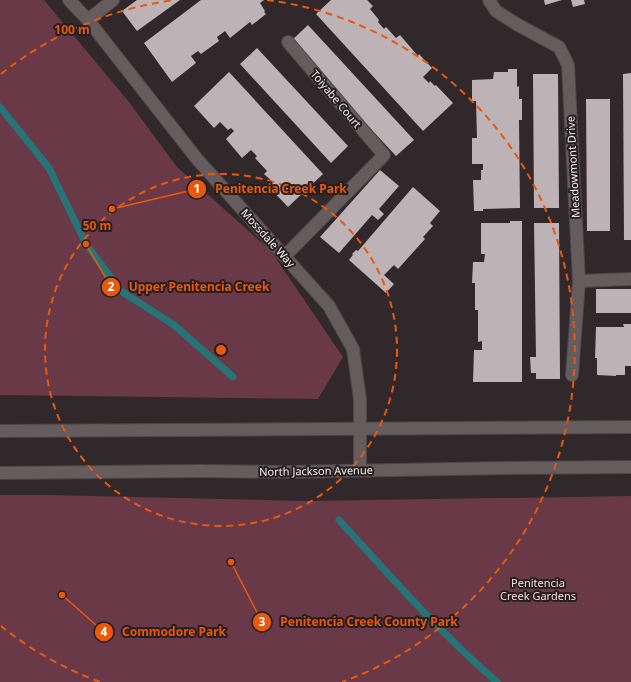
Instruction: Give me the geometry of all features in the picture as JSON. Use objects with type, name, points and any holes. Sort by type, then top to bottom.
[{"type":"street","name":"Mossdale Way","points":[[70,0],[88,20],[197,159],[329,306],[353,349],[360,399],[360,470]]},
{"type":"street","points":[[88,20],[113,0]]},
{"type":"street","name":"Meadowmont Drive","points":[[489,0],[496,11],[518,25],[559,47],[568,65],[579,281],[572,375]]},
{"type":"street","name":"Toiyabe Court","points":[[284,256],[384,155],[288,42]]},
{"type":"street","points":[[579,281],[631,279]]},
{"type":"street","points":[[2,431],[631,427]]},
{"type":"street","name":"North Jackson Avenue","points":[[0,473],[287,472],[631,466]]},
{"type":"green space","points":[[0,0],[44,0],[129,102],[177,167],[271,251],[343,357],[318,399],[0,395]]},
{"type":"green space","name":"Penitencia Creek Gardens","points":[[0,495],[306,501],[631,496],[631,682],[0,682]]},
{"type":"building","points":[[137,0],[180,0],[137,31],[122,11]]},
{"type":"building","points":[[201,0],[264,0],[260,3],[266,14],[252,25],[250,22],[230,38],[225,31],[217,37],[219,41],[201,54],[198,51],[191,56],[196,63],[172,82],[144,43]]},
{"type":"building","points":[[331,0],[367,0],[373,6],[370,9],[384,29],[386,27],[396,38],[400,35],[418,56],[419,54],[432,68],[423,77],[429,83],[430,81],[435,86],[436,85],[453,103],[423,131],[316,14]]},
{"type":"building","points":[[544,0],[562,0],[545,5]]},
{"type":"building","points":[[571,0],[584,0],[585,4],[573,7]]},
{"type":"building","points":[[308,25],[414,140],[396,156],[290,42]]},
{"type":"building","points":[[257,48],[348,146],[331,163],[240,64]]},
{"type":"building","points":[[508,69],[517,69],[519,99],[522,99],[522,120],[519,120],[520,208],[483,209],[483,211],[474,211],[473,180],[481,180],[481,170],[483,170],[483,164],[472,164],[472,138],[477,138],[476,101],[472,101],[472,80],[493,79],[494,72],[508,72]]},
{"type":"building","points":[[229,72],[323,174],[288,207],[268,186],[273,182],[264,174],[267,171],[255,158],[257,156],[251,150],[242,158],[226,139],[234,131],[231,128],[228,130],[220,122],[214,128],[194,106]]},
{"type":"building","points":[[631,73],[631,240],[624,240],[623,74]]},
{"type":"building","points":[[533,74],[558,74],[559,208],[534,208]]},
{"type":"building","points":[[586,99],[610,99],[610,231],[587,231]]},
{"type":"building","points":[[380,170],[399,186],[379,209],[384,214],[378,220],[372,215],[339,253],[320,237]]},
{"type":"building","points":[[413,187],[440,211],[430,223],[433,226],[423,237],[425,239],[398,269],[394,265],[384,275],[394,284],[386,293],[349,260],[353,255],[352,254],[356,250],[358,251]]},
{"type":"building","points":[[510,221],[522,221],[522,382],[473,382],[474,350],[482,350],[482,341],[478,342],[478,310],[475,310],[475,283],[472,283],[473,262],[484,262],[485,254],[481,254],[481,223],[510,223]]},
{"type":"building","points":[[534,223],[559,223],[560,379],[536,379],[536,373],[531,373],[530,357],[536,357]]},
{"type":"building","points":[[596,289],[631,289],[631,313],[596,313]]},
{"type":"building","points":[[623,324],[631,324],[631,366],[625,366],[625,375],[597,375],[597,358],[595,358],[596,327],[624,327]]},
{"type":"waterway","points":[[0,107],[49,168],[86,244],[121,291],[174,325],[233,377]]},
{"type":"waterway","points":[[339,520],[435,624],[497,682]]},
{"type":"place","name":"Penitencia Creek Park","points":[[112,209]]},
{"type":"place","name":"Upper Penitencia Creek","points":[[86,244]]},
{"type":"place","name":"Penitencia Creek County Park","points":[[231,562]]},
{"type":"place","name":"Commodore Park","points":[[62,595]]}]
